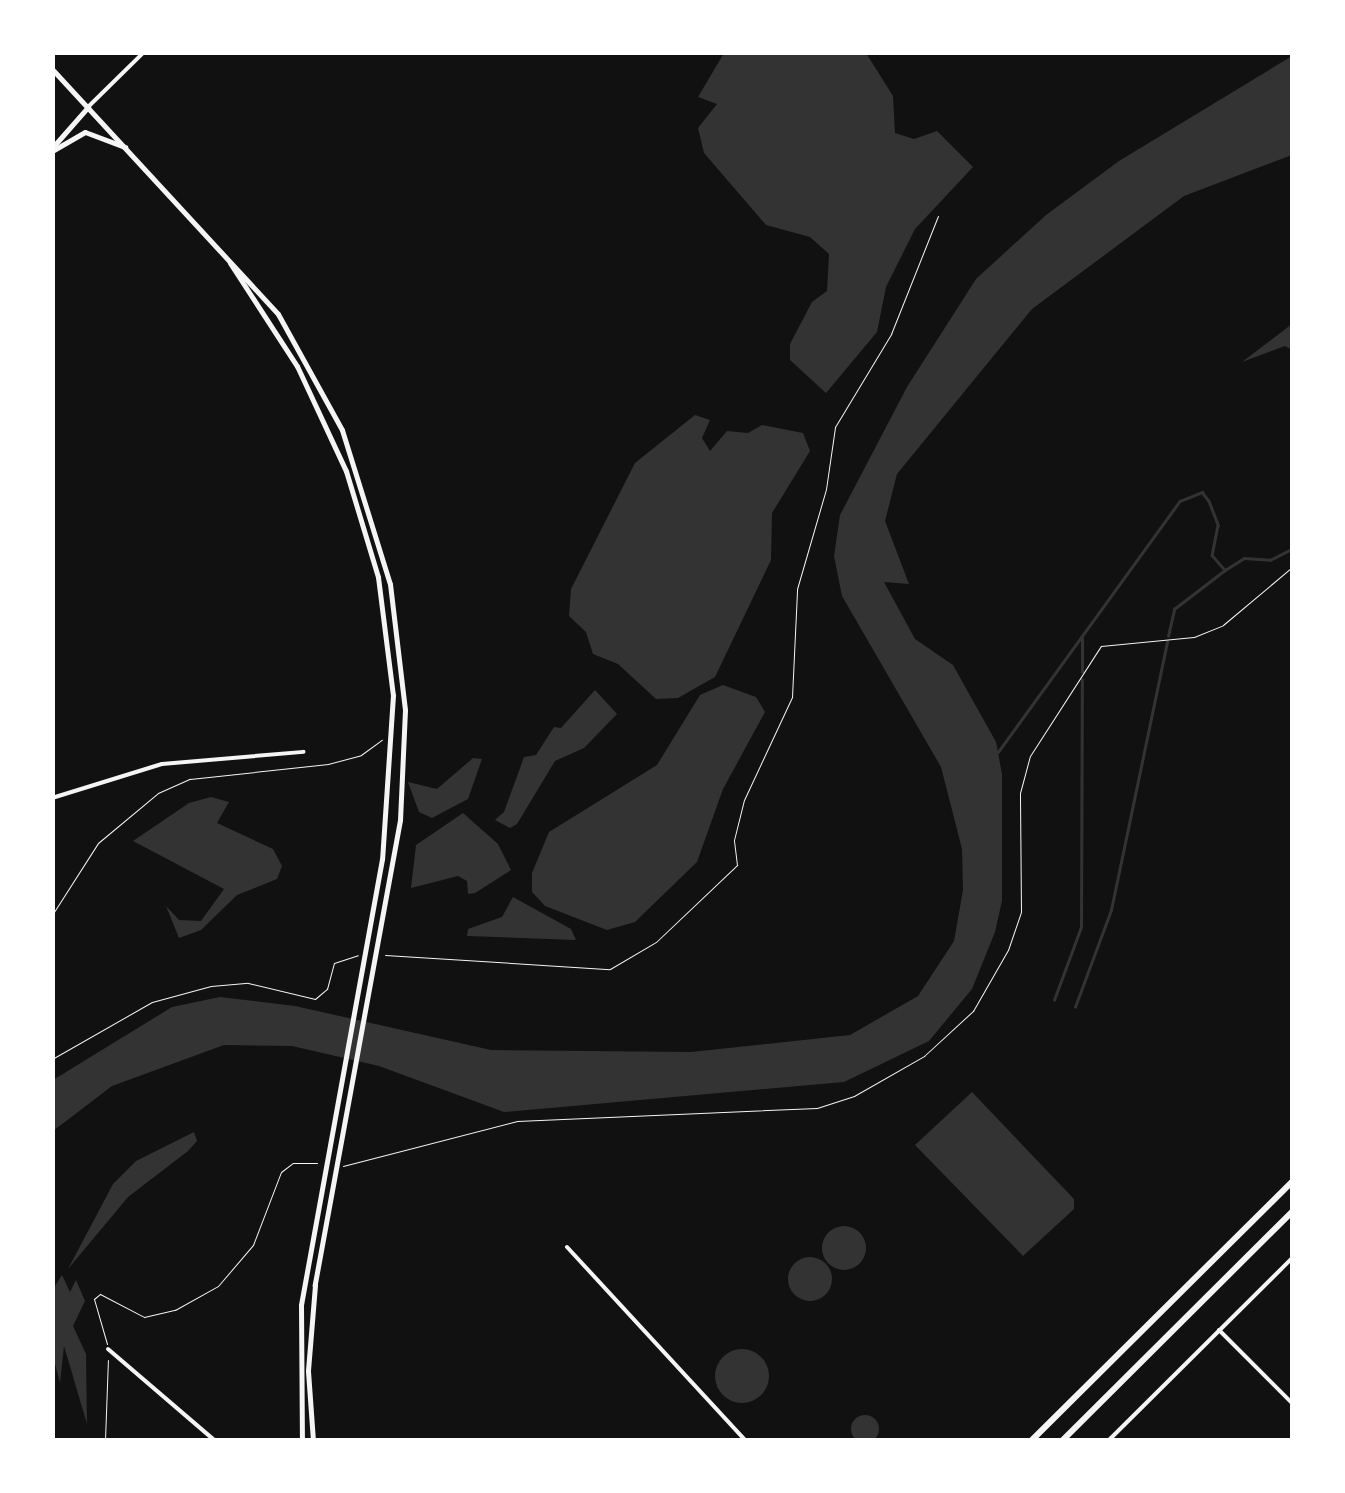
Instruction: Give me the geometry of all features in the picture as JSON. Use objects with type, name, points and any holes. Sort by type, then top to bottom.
[{"type":"highway","points":[[1032,1440],[1292,1182]]},
{"type":"highway","points":[[1063,1440],[1292,1212]]},
{"type":"main road","points":[[52,69],[258,287],[298,345],[361,480],[396,613],[404,748],[393,866],[325,1235],[309,1344],[313,1440]]},
{"type":"main road","points":[[52,150],[88,107]]},
{"type":"main road","points":[[52,150],[85,132],[126,148]]},
{"type":"main road","points":[[226,256],[305,380],[357,501],[385,622],[392,746],[382,859],[312,1233],[296,1361],[302,1440]]},
{"type":"street","points":[[88,107],[144,52]]},
{"type":"street","points":[[52,798],[162,764],[303,752]]},
{"type":"street","points":[[567,1247],[745,1440]]},
{"type":"street","points":[[1109,1440],[1292,1258]]},
{"type":"street","points":[[1220,1330],[1292,1404]]},
{"type":"street","points":[[108,1348],[214,1440]]},
{"type":"path","points":[[384,955],[610,969],[656,942],[736,865],[734,840],[744,800],[792,698],[797,589],[826,489],[835,427],[892,334],[938,216]]},
{"type":"path","points":[[104,1440],[108,1348],[94,1298],[100,1294],[144,1318],[175,1310],[218,1286],[253,1245],[271,1186],[293,1163],[350,1167],[460,1131],[517,1121],[817,1108],[854,1096],[924,1056],[972,1011],[1008,950],[1020,912],[1020,793],[1030,756],[1101,646],[1194,637],[1223,625],[1292,567]]},
{"type":"path","points":[[52,915],[98,843],[158,793],[190,780],[328,764],[361,754],[387,736]]},
{"type":"path","points":[[52,1059],[152,1002],[211,986],[248,983],[315,999],[327,988],[337,959],[367,955]]},
{"type":"shaded area","points":[[724,53],[866,53],[893,96],[895,133],[914,139],[937,131],[973,167],[915,229],[886,287],[877,332],[826,393],[790,360],[790,344],[812,302],[827,291],[829,254],[810,237],[766,225],[704,153],[698,128],[717,104],[698,97]]},
{"type":"shaded area","points":[[1292,56],[1292,155],[1184,196],[1032,309],[897,474],[885,521],[909,584],[884,582],[915,639],[953,665],[996,742],[1002,774],[1002,901],[995,932],[972,989],[929,1041],[844,1082],[504,1112],[379,1066],[292,1046],[224,1045],[112,1086],[53,1131],[53,1080],[172,1007],[220,997],[295,1006],[491,1050],[691,1052],[850,1035],[918,996],[954,941],[963,890],[962,849],[941,767],[842,596],[834,556],[840,515],[907,387],[976,279],[1046,215],[1119,161]]},
{"type":"shaded area","points":[[1292,324],[1292,350],[1285,346],[1242,362]]},
{"type":"shaded area","points":[[695,415],[710,420],[702,438],[710,451],[727,431],[748,433],[762,425],[803,433],[810,451],[772,513],[771,560],[715,677],[678,698],[656,699],[618,664],[593,654],[586,632],[569,616],[571,589],[635,463]]},
{"type":"shaded area","points":[[723,685],[756,697],[765,712],[723,789],[697,862],[635,922],[607,930],[545,906],[532,892],[532,873],[549,832],[657,765],[700,695]]},
{"type":"shaded area","points":[[595,690],[617,714],[584,748],[555,761],[517,824],[510,828],[495,820],[504,812],[524,757],[536,755],[554,727],[561,728]]},
{"type":"shaded area","points":[[473,758],[482,759],[468,799],[432,818],[419,812],[408,782],[437,789]]},
{"type":"shaded area","points":[[211,797],[229,802],[217,823],[273,849],[282,866],[277,879],[237,895],[201,930],[179,938],[166,906],[179,920],[201,921],[224,889],[133,841],[189,803]]},
{"type":"shaded area","points":[[463,813],[498,844],[511,870],[475,893],[468,894],[467,881],[458,876],[411,888],[416,845]]},
{"type":"shaded area","points":[[513,897],[571,929],[576,940],[467,936],[468,929],[502,917]]},
{"type":"shaded area","points":[[972,1092],[1074,1199],[1074,1209],[1023,1256],[915,1145]]},
{"type":"shaded area","points":[[194,1132],[197,1141],[188,1151],[128,1197],[68,1269],[113,1184],[136,1161]]},
{"type":"shaded area","points":[[844,1226],[859,1233],[866,1248],[859,1263],[844,1270],[829,1263],[822,1248],[829,1233]]},
{"type":"shaded area","points":[[810,1257],[825,1264],[832,1279],[825,1294],[810,1301],[795,1294],[788,1279],[795,1264]]},
{"type":"shaded area","points":[[62,1275],[70,1292],[76,1280],[85,1301],[73,1326],[86,1354],[87,1424],[64,1346],[60,1383],[53,1356],[53,1289]]},
{"type":"shaded area","points":[[742,1349],[761,1357],[769,1376],[761,1395],[742,1403],[723,1395],[715,1376],[723,1357]]},
{"type":"shaded area","points":[[865,1415],[875,1419],[879,1429],[875,1439],[865,1443],[855,1439],[851,1429],[855,1419]]},
{"type":"waterway","points":[[998,752],[1180,501],[1202,492],[1209,501],[1218,525],[1212,555],[1225,570],[1244,558],[1270,560],[1292,549]]},
{"type":"waterway","points":[[1168,636],[1174,609],[1225,570]]},
{"type":"waterway","points":[[1082,639],[1082,672]]},
{"type":"waterway","points":[[1075,1007],[1111,910],[1167,642]]},
{"type":"waterway","points":[[1054,1000],[1081,927],[1082,680]]}]
